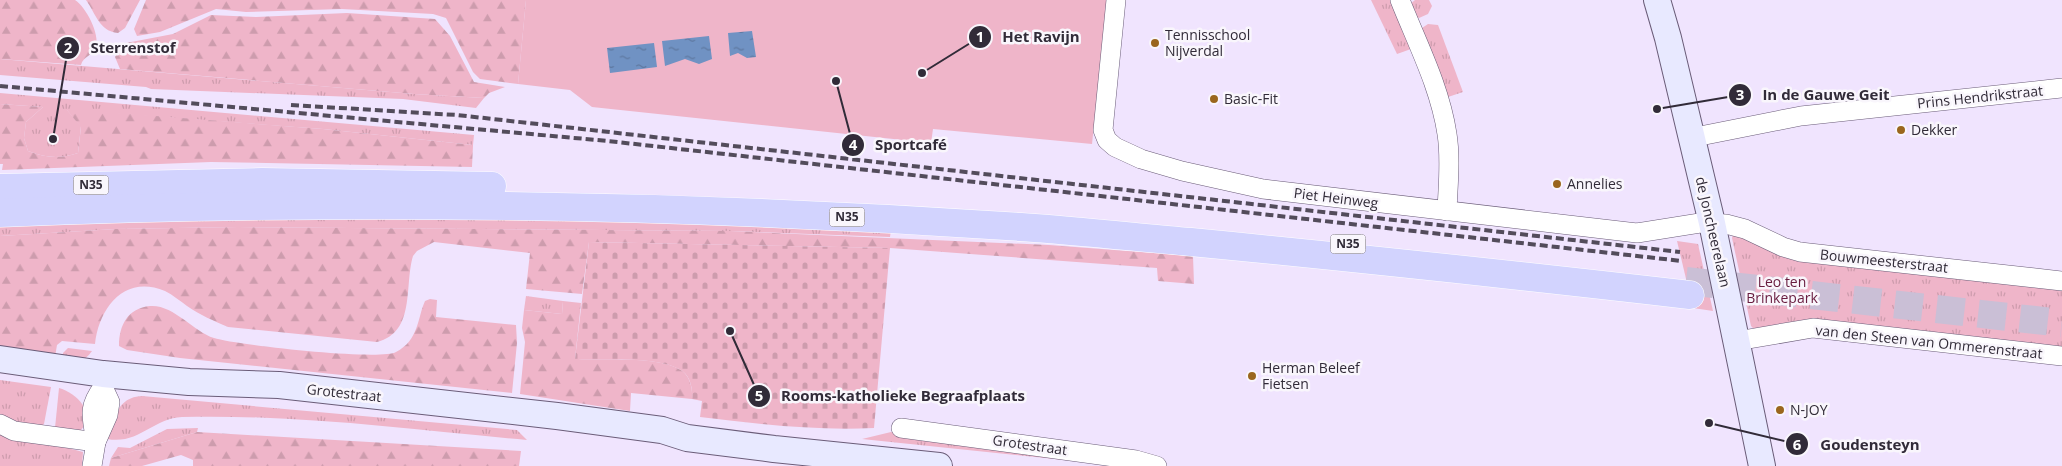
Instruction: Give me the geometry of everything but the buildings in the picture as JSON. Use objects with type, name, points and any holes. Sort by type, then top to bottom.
[{"type":"main road","name":"N35","points":[[0,188],[262,182],[577,188],[824,198],[1019,211],[1420,251],[1688,288],[1026,227],[678,209],[507,205],[294,205],[0,213]]},
{"type":"street","name":"Piet Heinweg","points":[[1116,0],[1103,130],[1107,140],[1123,151],[1141,159],[1182,171],[1263,189],[1637,233],[1709,224]]},
{"type":"street","points":[[1400,0],[1427,66],[1445,120],[1449,159],[1447,211]]},
{"type":"street","name":"de Joncheerelaan","points":[[1656,0],[1697,137],[1709,224],[1737,341],[1762,466]]},
{"type":"street","name":"Prins Hendrikstraat","points":[[1697,137],[1801,116],[2062,88]]},
{"type":"street","name":"Bouwmeesterstraat","points":[[1709,224],[1745,229],[1784,247],[1800,252],[2062,280]]},
{"type":"street","name":"van den Steen van Ommerenstraat","points":[[1737,341],[1813,328],[2062,356]]},
{"type":"street","name":"Grotestraat","points":[[0,359],[103,380]]},
{"type":"street","name":"Grotestraat","points":[[0,375],[103,380],[659,440],[687,438],[940,466]]},
{"type":"street","points":[[92,466],[96,442],[108,415],[110,402],[103,380]]},
{"type":"street","points":[[0,424],[14,431],[96,442]]},
{"type":"street","name":"Grotestraat","points":[[902,428],[1136,460],[1157,466]]},
{"type":"green space","points":[[0,0],[75,0],[83,8],[94,28],[97,42],[95,50],[81,65],[0,59]]},
{"type":"green space","points":[[86,0],[140,0],[125,28],[118,33],[106,29],[102,25]]},
{"type":"green space","points":[[146,0],[526,0],[518,84],[480,79],[473,72],[446,18],[433,14],[342,9],[246,12],[216,9],[160,32],[137,36],[134,29]]},
{"type":"green space","points":[[526,0],[1107,0],[1092,144],[933,129],[931,143],[592,107],[570,90],[518,84]]},
{"type":"green space","points":[[1371,0],[1394,0],[1411,49],[1397,54]]},
{"type":"green space","points":[[1415,0],[1429,0],[1432,6],[1428,14],[1419,18],[1414,16],[1409,5]]},
{"type":"green space","points":[[347,13],[435,19],[450,36],[474,82],[505,87],[489,93],[484,98],[414,94],[120,69],[115,57],[120,48],[126,43],[173,34],[211,15],[256,17]]},
{"type":"green space","points":[[1428,24],[1438,25],[1463,92],[1448,97],[1419,30]]},
{"type":"green space","points":[[0,59],[414,94],[484,98],[476,108],[403,99],[151,89],[146,87],[0,75]]},
{"type":"green space","points":[[0,93],[474,135],[473,145],[323,129],[67,110],[81,126],[78,153],[53,157],[28,151],[24,138],[26,122],[43,107],[0,104]]},
{"type":"green space","points":[[0,104],[43,107],[26,122],[24,138],[28,151],[47,156],[59,157],[78,153],[81,127],[66,109],[323,129],[473,145],[472,167],[211,162],[2,170],[3,164],[0,164]]},
{"type":"green space","points":[[278,218],[552,218],[891,230],[890,237],[730,231],[238,227],[116,229],[0,236],[0,222]]},
{"type":"green space","points":[[238,227],[730,231],[1049,245],[1193,256],[1194,284],[1158,281],[1157,268],[890,248],[589,242],[582,294],[526,289],[530,253],[434,242],[417,251],[413,256],[406,306],[398,329],[389,337],[377,342],[228,327],[197,312],[165,291],[151,287],[138,287],[116,297],[108,306],[102,318],[95,344],[62,341],[57,345],[55,357],[0,350],[0,236],[116,229]]},
{"type":"green space","name":"Leo ten Brinkepark","points":[[1733,234],[1784,253],[2062,284],[2062,352],[1754,329],[1751,326],[1732,238]]},
{"type":"green space","points":[[1677,241],[1698,244],[1713,311],[1693,308]]},
{"type":"green space","points":[[589,242],[890,248],[874,428],[809,428],[700,417],[702,401],[692,399],[690,382],[686,374],[679,369],[643,360],[575,359]]},
{"type":"green space","points":[[526,296],[563,301],[562,314],[524,310]]},
{"type":"green space","points":[[430,299],[437,300],[436,317],[516,325],[517,343],[512,393],[180,358],[127,350],[119,346],[119,338],[126,319],[136,310],[150,306],[167,309],[206,335],[227,341],[307,351],[364,355],[384,354],[396,352],[409,342],[416,329],[425,301]]},
{"type":"green space","points":[[563,301],[581,303],[575,359],[643,360],[669,365],[686,374],[691,386],[692,399],[631,393],[630,411],[520,394],[525,342],[522,328],[524,310],[562,314]]},
{"type":"green space","points":[[68,348],[92,351],[86,358],[78,362],[61,365],[63,353]]},
{"type":"green space","points":[[0,380],[51,387],[44,424],[35,430],[0,416]]},
{"type":"green space","points":[[59,388],[78,399],[86,411],[85,424],[80,431],[55,428]]},
{"type":"green space","points":[[142,396],[517,430],[527,440],[312,420],[225,417],[172,418],[128,438],[118,440],[107,439],[118,410],[122,405],[127,400]]},
{"type":"green space","points":[[198,428],[197,432],[111,458],[118,447],[130,448],[167,429]]},
{"type":"green space","points":[[0,430],[83,452],[82,466],[0,466]]},
{"type":"green space","points":[[197,432],[521,451],[519,466],[193,466],[193,460],[181,455],[142,466],[109,466],[111,458]]},
{"type":"green space","points":[[891,432],[1049,452],[1122,466],[862,439]]},
{"type":"water","points":[[752,31],[756,57],[747,58],[738,53],[730,56],[728,33]]},
{"type":"water","points":[[709,36],[712,59],[699,64],[685,59],[665,66],[662,41]]},
{"type":"water","points":[[654,43],[657,67],[610,73],[607,48]]},
{"type":"tunnel","points":[[1686,281],[2062,323]]},
{"type":"railway","points":[[0,86],[608,141],[1682,261]]},
{"type":"railway","points":[[291,105],[457,115],[1680,252]]},
{"type":"place","name":"Tennisschool Nijverdal","points":[[1155,43]]},
{"type":"place","name":"Het Ravijn","points":[[922,73]]},
{"type":"place","name":"Sportcafé","points":[[836,81]]},
{"type":"place","name":"Basic-Fit","points":[[1214,99]]},
{"type":"place","name":"In de Gauwe Geit","points":[[1657,109]]},
{"type":"place","name":"Dekker","points":[[1901,130]]},
{"type":"place","name":"Sterrenstof","points":[[53,139]]},
{"type":"place","name":"Annelies","points":[[1557,184]]},
{"type":"place","name":"Rooms-katholieke Begraafplaats","points":[[730,331]]},
{"type":"place","name":"Herman Beleef Fietsen","points":[[1252,376]]},
{"type":"place","name":"N-JOY","points":[[1780,410]]},
{"type":"place","name":"Goudensteyn","points":[[1709,423]]}]
